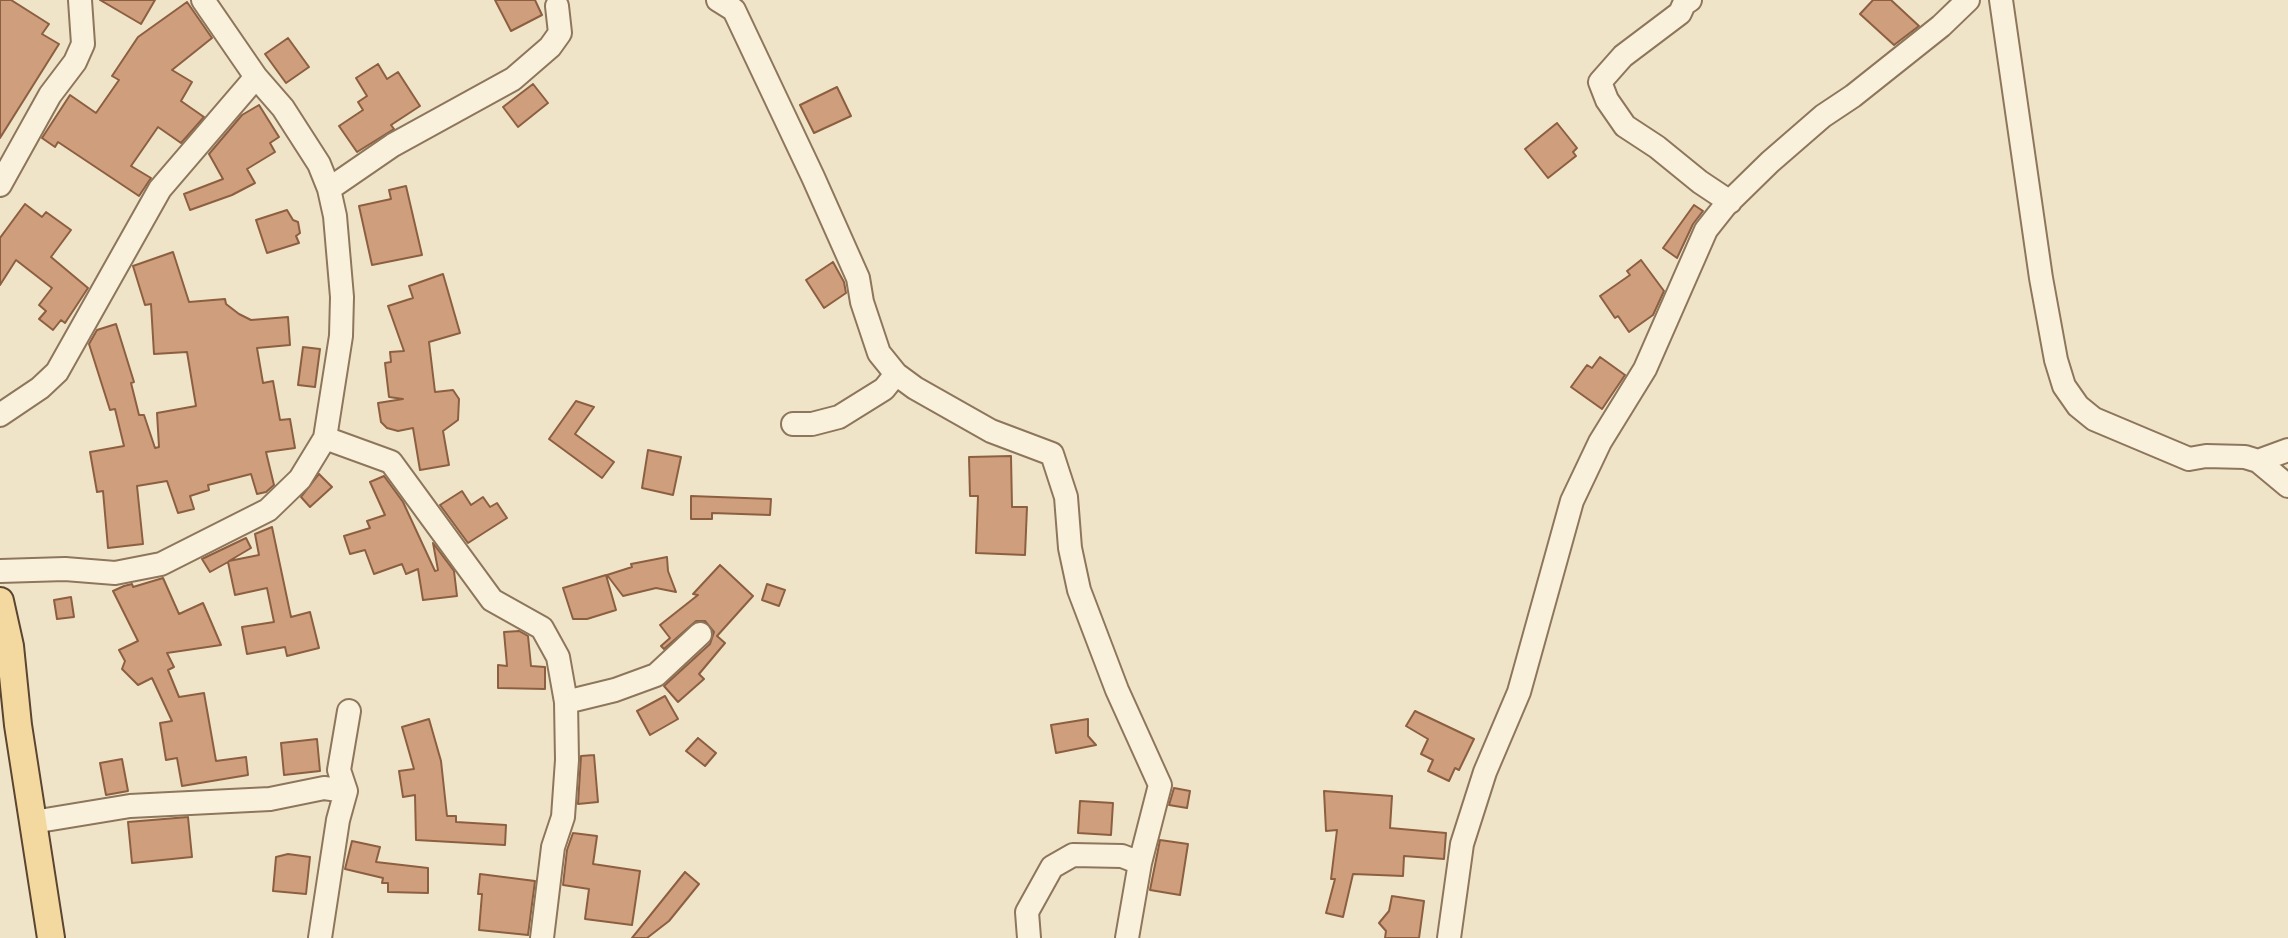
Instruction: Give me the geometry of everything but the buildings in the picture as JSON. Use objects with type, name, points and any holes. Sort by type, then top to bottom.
[{"type":"main road","points":[[0,601],[10,646],[51,938]]},
{"type":"street","points":[[0,185],[50,95],[75,62],[83,44],[80,0]]},
{"type":"street","points":[[0,571],[65,569],[115,573],[161,564],[268,510],[300,479],[325,438],[341,336],[339,256],[329,189],[319,164],[283,108],[256,77],[203,0]]},
{"type":"street","points":[[1690,0],[1680,13],[1623,56],[1600,82],[1607,100],[1625,126],[1730,202]]},
{"type":"street","points":[[1449,938],[1462,844],[1485,772],[1519,692],[1572,501],[1613,418],[1645,369],[1700,241],[1730,202],[1770,162],[1823,116],[1893,65],[1968,0]]},
{"type":"street","points":[[2001,0],[2041,278],[2056,360],[2064,386],[2078,406],[2094,419],[2189,459],[2245,457],[2258,461],[2288,486]]},
{"type":"street","points":[[732,3],[858,278],[862,302],[879,353],[896,374],[915,388],[991,431],[1052,454],[1066,497],[1070,548],[1079,590],[1117,690],[1160,785],[1140,863],[1127,938]]},
{"type":"street","points":[[329,189],[393,145],[513,79],[550,47],[560,33],[557,6]]},
{"type":"street","points":[[0,415],[40,388],[57,372],[160,189],[256,77]]},
{"type":"street","points":[[793,424],[812,424],[839,417],[884,389],[896,374]]},
{"type":"street","points":[[325,438],[391,462],[492,600],[542,628],[558,657],[566,702],[567,760],[563,817],[553,847],[542,938]]},
{"type":"street","points":[[2258,461],[2288,450]]},
{"type":"street","points":[[566,702],[615,690],[656,675],[700,634]]},
{"type":"street","points":[[320,938],[338,820],[346,791],[339,770],[349,711]]},
{"type":"street","points":[[33,822],[130,806],[270,799],[324,788],[346,791]]},
{"type":"street","points":[[1029,938],[1027,912],[1052,867],[1073,855],[1122,856],[1140,863]]}]
